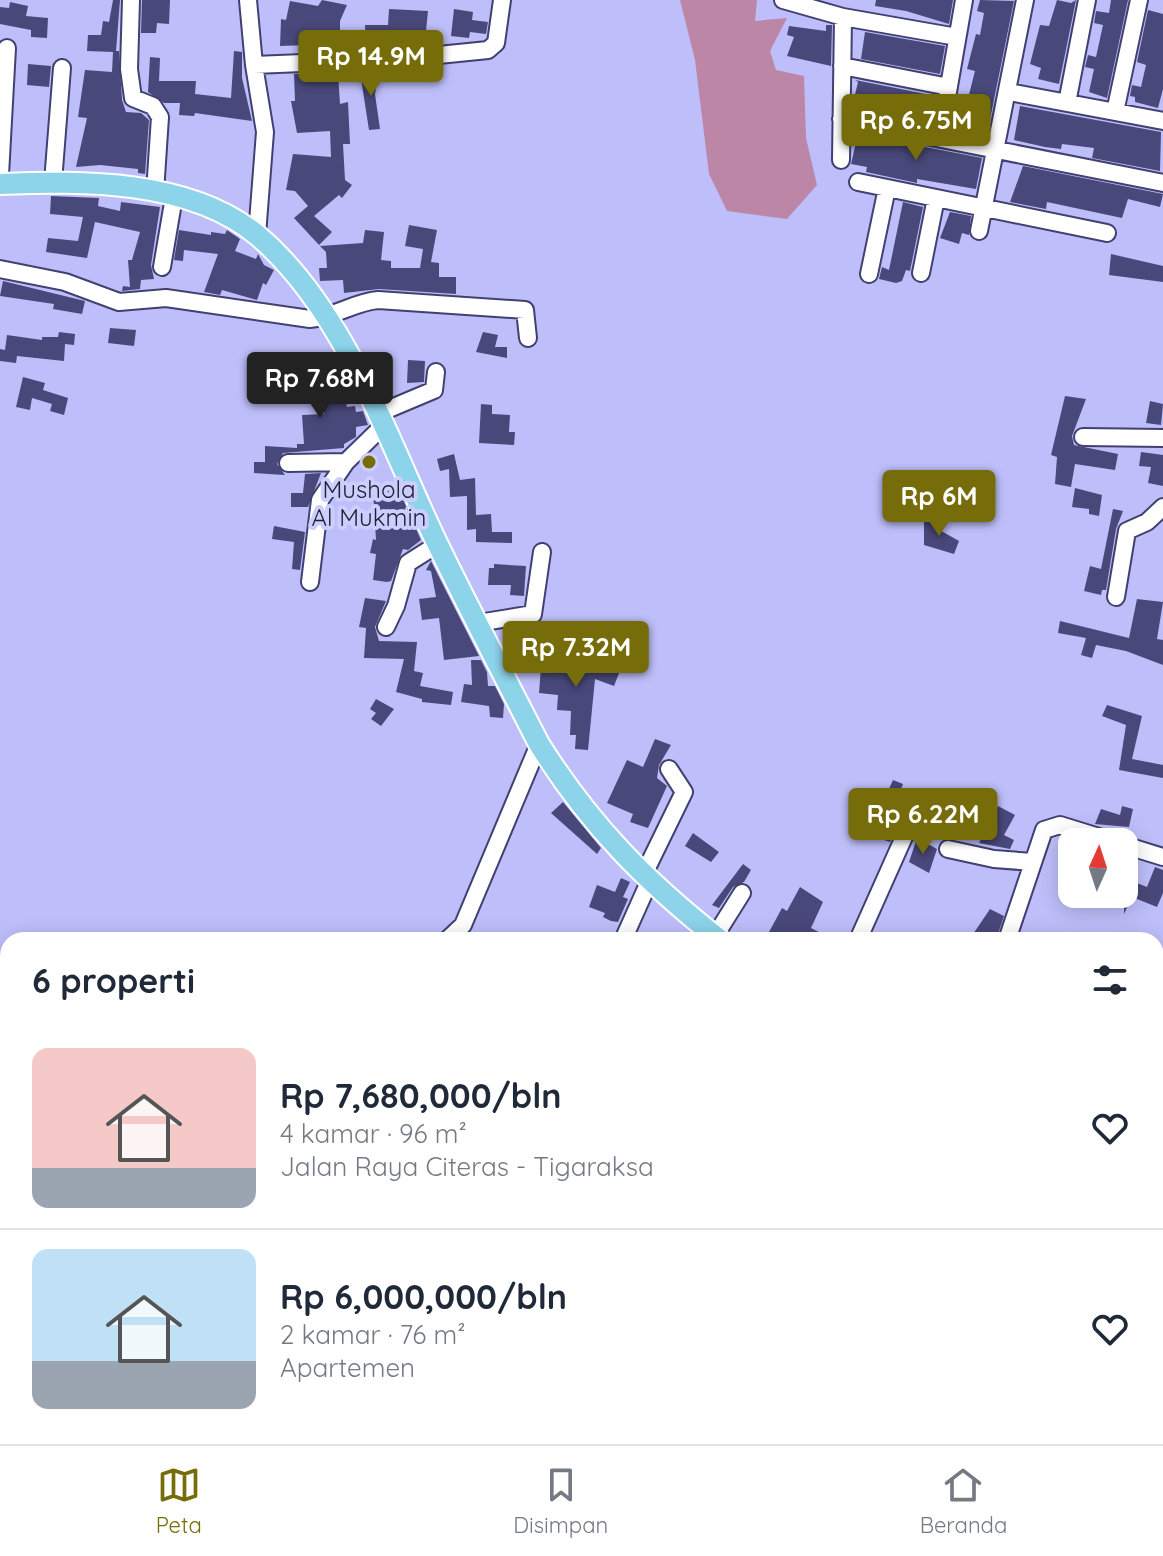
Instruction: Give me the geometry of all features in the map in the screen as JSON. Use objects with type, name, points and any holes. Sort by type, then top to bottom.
[{"type":"main road","points":[[0,184],[114,184],[164,194],[216,212],[257,235],[327,317],[539,744],[585,814],[646,879],[710,932]]},
{"type":"street","points":[[131,0],[129,69],[133,98],[153,106],[160,117],[164,194],[162,267]]},
{"type":"street","points":[[248,0],[265,132],[257,235]]},
{"type":"street","points":[[254,65],[399,59],[488,50],[496,43],[502,0]]},
{"type":"street","points":[[783,0],[843,17],[957,37]]},
{"type":"street","points":[[940,138],[964,0]]},
{"type":"street","points":[[979,231],[1025,0]]},
{"type":"street","points":[[1067,103],[1087,0]]},
{"type":"street","points":[[1115,112],[1139,0]]},
{"type":"street","points":[[841,160],[843,17]]},
{"type":"street","points":[[0,175],[7,48]]},
{"type":"street","points":[[842,66],[949,87]]},
{"type":"street","points":[[53,182],[62,68]]},
{"type":"street","points":[[1009,92],[1163,121]]},
{"type":"street","points":[[841,119],[1163,183]]},
{"type":"street","points":[[858,182],[1107,233]]},
{"type":"street","points":[[869,274],[887,188]]},
{"type":"street","points":[[921,273],[936,198]]},
{"type":"street","points":[[0,269],[65,282],[119,302],[166,298],[204,307],[310,319],[327,317],[362,301],[378,300],[525,310],[528,338]]},
{"type":"street","points":[[310,582],[320,500],[380,420],[434,390],[436,372]]},
{"type":"street","points":[[1083,437],[1163,438]]},
{"type":"street","points":[[288,463],[346,462]]},
{"type":"street","points":[[1116,597],[1127,531],[1147,522],[1163,507]]},
{"type":"street","points":[[386,627],[396,606],[408,563],[438,544]]},
{"type":"street","points":[[478,623],[533,614],[542,552]]},
{"type":"street","points":[[456,932],[463,925],[539,744]]},
{"type":"street","points":[[626,932],[684,792],[669,769]]},
{"type":"street","points":[[1010,932],[1044,830],[1060,825],[1070,828]]},
{"type":"street","points":[[862,932],[908,828]]},
{"type":"street","points":[[948,849],[994,859],[1033,862]]},
{"type":"street","points":[[1138,849],[1163,857]]},
{"type":"street","points":[[720,932],[742,893]]},
{"type":"shaded area","points":[[680,0],[757,0],[755,21],[787,18],[770,51],[776,70],[804,76],[806,138],[817,185],[787,219],[727,211],[709,174],[695,60]]},
{"type":"building","points":[[113,0],[120,0],[116,51],[119,51],[122,100],[126,112],[141,113],[149,120],[145,174],[138,173],[138,169],[100,165],[76,167],[87,118],[78,117],[85,70],[112,72],[113,52],[87,51],[88,35],[101,35],[103,21],[109,22]]},
{"type":"building","points":[[142,0],[170,0],[169,24],[157,23],[156,33],[141,33]]},
{"type":"building","points":[[322,0],[347,5],[340,21],[340,47],[320,47],[320,51],[308,51],[308,45],[280,46],[281,19],[286,20],[290,1],[318,6]]},
{"type":"building","points":[[876,0],[953,0],[949,24],[906,11],[875,6]]},
{"type":"building","points":[[980,0],[1014,1],[988,129],[962,122],[975,71],[967,69],[976,34],[980,35],[984,13],[977,11]]},
{"type":"building","points":[[1057,0],[1071,3],[1076,0],[1059,84],[1038,79],[1041,68],[1030,64],[1040,25],[1049,26]]},
{"type":"building","points":[[1111,0],[1128,0],[1107,98],[1089,92],[1094,69],[1085,67],[1088,55],[1096,57],[1103,25],[1094,23],[1096,11],[1109,13]]},
{"type":"building","points":[[10,2],[28,6],[26,16],[48,18],[47,38],[31,37],[31,30],[0,24],[0,7],[9,8]]},
{"type":"building","points":[[389,9],[428,11],[425,41],[403,39],[403,44],[381,42],[381,45],[366,45],[365,25],[388,25]]},
{"type":"building","points":[[454,9],[473,12],[472,20],[488,22],[486,34],[470,32],[469,38],[451,36]]},
{"type":"building","points":[[1148,10],[1163,14],[1163,89],[1158,108],[1135,102],[1135,97],[1130,96],[1132,85],[1141,87],[1146,65],[1137,62]]},
{"type":"building","points":[[826,25],[832,25],[831,66],[787,56],[794,37],[787,35],[789,26],[826,31]]},
{"type":"building","points":[[865,32],[945,46],[940,74],[861,59]]},
{"type":"building","points":[[234,51],[242,52],[242,78],[252,121],[195,113],[194,116],[179,115],[180,103],[164,103],[148,92],[150,57],[160,58],[159,81],[196,81],[195,94],[231,98]]},
{"type":"building","points":[[28,64],[51,66],[49,87],[27,85]]},
{"type":"building","points":[[379,71],[375,94],[380,129],[369,130],[360,72]]},
{"type":"building","points":[[338,73],[340,104],[348,102],[350,144],[343,144],[345,180],[352,185],[342,198],[339,195],[314,216],[332,232],[319,245],[294,218],[308,206],[295,191],[286,190],[293,154],[331,157],[330,131],[297,133],[291,101],[295,101],[294,74]]},
{"type":"building","points":[[855,80],[936,96],[932,121],[853,103],[858,82]]},
{"type":"building","points":[[1020,106],[1161,132],[1160,171],[1092,158],[1094,148],[1062,144],[1061,149],[1014,140]]},
{"type":"building","points":[[858,134],[982,158],[976,189],[917,179],[917,183],[866,172],[867,167],[851,164]]},
{"type":"building","points":[[1023,166],[1163,194],[1160,207],[1128,199],[1122,218],[1047,202],[1046,209],[1010,202]]},
{"type":"building","points":[[51,196],[99,198],[98,206],[120,211],[121,202],[160,207],[151,265],[154,279],[141,280],[140,289],[122,291],[123,286],[130,287],[128,260],[132,260],[140,232],[95,222],[87,258],[46,252],[48,238],[78,241],[83,217],[50,214]]},
{"type":"building","points":[[903,202],[923,207],[910,271],[906,270],[902,281],[896,283],[879,279],[882,267],[889,270]]},
{"type":"building","points":[[950,212],[971,216],[969,235],[962,233],[959,244],[940,238]]},
{"type":"building","points":[[409,225],[437,230],[431,262],[439,263],[439,277],[456,277],[456,294],[379,289],[344,293],[343,280],[320,281],[319,268],[327,268],[326,252],[320,246],[363,243],[365,230],[384,232],[381,260],[391,261],[391,268],[420,268],[423,249],[405,246]]},
{"type":"building","points":[[179,230],[211,235],[211,232],[225,234],[227,230],[240,239],[235,251],[256,259],[258,254],[264,265],[274,270],[266,285],[263,283],[257,300],[222,290],[220,295],[204,292],[218,254],[184,250],[183,261],[174,260]]},
{"type":"building","points":[[1111,254],[1163,266],[1163,282],[1109,275]]},
{"type":"building","points":[[3,281],[85,301],[82,314],[53,309],[54,304],[0,296]]},
{"type":"building","points":[[110,328],[136,330],[134,346],[108,343]]},
{"type":"building","points":[[59,332],[75,334],[74,345],[65,344],[64,361],[17,356],[16,363],[0,361],[0,349],[5,350],[7,335],[42,340],[42,337],[58,337]]},
{"type":"building","points":[[483,332],[498,335],[495,347],[507,347],[507,358],[476,352]]},
{"type":"building","points":[[329,355],[332,377],[340,376],[347,407],[355,406],[356,412],[363,411],[368,425],[356,427],[356,437],[344,444],[344,448],[283,453],[277,464],[285,475],[254,473],[254,462],[265,462],[265,446],[297,448],[297,444],[304,444],[302,415],[324,414],[318,374],[308,375],[305,358]]},
{"type":"building","points":[[408,360],[425,361],[424,382],[407,383]]},
{"type":"building","points":[[23,377],[45,383],[43,390],[68,398],[64,415],[50,411],[52,404],[32,398],[30,410],[16,407]]},
{"type":"building","points":[[1065,396],[1086,399],[1072,436],[1074,445],[1118,454],[1115,470],[1075,464],[1071,487],[1055,484],[1057,457],[1051,455]]},
{"type":"building","points":[[1150,401],[1163,404],[1161,425],[1146,423]]},
{"type":"building","points":[[481,404],[492,405],[492,414],[510,415],[509,432],[515,432],[514,445],[479,443]]},
{"type":"building","points":[[1141,452],[1163,455],[1163,486],[1148,483],[1151,467],[1139,466]]},
{"type":"building","points":[[454,454],[460,480],[475,478],[476,515],[491,514],[492,532],[512,532],[512,543],[476,542],[476,529],[467,530],[467,496],[450,497],[449,469],[440,471],[437,459]]},
{"type":"building","points":[[321,473],[308,507],[291,507],[291,493],[303,493],[305,474]]},
{"type":"building","points":[[389,486],[389,490],[398,488],[421,540],[408,550],[403,549],[391,581],[387,582],[373,580],[376,554],[370,553],[373,539],[376,540],[373,489]]},
{"type":"building","points":[[1075,488],[1102,495],[1099,516],[1089,514],[1089,509],[1072,507]]},
{"type":"building","points":[[1113,509],[1123,511],[1116,529],[1106,590],[1102,590],[1101,595],[1084,591],[1090,566],[1101,569]]},
{"type":"building","points":[[924,519],[936,522],[936,528],[959,541],[954,554],[924,545]]},
{"type":"building","points":[[274,526],[305,532],[300,570],[292,569],[294,542],[272,539]]},
{"type":"building","points":[[431,561],[479,656],[444,660],[439,618],[422,620],[419,599],[436,597],[431,571],[426,570]]},
{"type":"building","points":[[494,564],[526,566],[524,596],[510,595],[511,585],[488,585],[489,568],[494,568]]},
{"type":"building","points":[[365,598],[386,601],[375,627],[379,641],[417,642],[414,671],[423,673],[420,686],[453,692],[451,705],[422,702],[422,699],[396,692],[404,659],[364,658],[366,628],[359,627]]},
{"type":"building","points":[[1137,599],[1163,602],[1157,639],[1163,640],[1163,665],[1126,651],[1096,645],[1092,658],[1081,655],[1086,638],[1058,633],[1060,621],[1129,638]]},
{"type":"building","points":[[567,653],[621,668],[614,686],[595,679],[588,750],[575,749],[576,735],[570,735],[571,711],[557,710],[558,695],[539,693],[542,654],[566,659]]},
{"type":"building","points":[[471,660],[481,660],[487,672],[488,686],[495,686],[504,704],[503,718],[490,717],[489,706],[461,702],[464,684],[472,685]]},
{"type":"building","points":[[376,699],[394,709],[381,726],[371,719],[376,713],[370,709]]},
{"type":"building","points":[[1107,705],[1142,716],[1132,759],[1163,765],[1163,778],[1119,770],[1126,725],[1102,716]]},
{"type":"building","points":[[655,739],[671,745],[659,765],[657,778],[667,786],[648,828],[630,822],[633,814],[607,803],[627,760],[643,767]]},
{"type":"building","points":[[893,780],[903,784],[896,802],[902,805],[890,842],[861,832],[867,813],[876,818]]},
{"type":"building","points":[[936,794],[954,802],[950,813],[956,816],[950,828],[924,815]]},
{"type":"building","points":[[563,802],[601,848],[597,854],[551,813]]},
{"type":"building","points":[[998,806],[1015,815],[1004,835],[1014,840],[1010,849],[979,843]]},
{"type":"building","points":[[1122,806],[1133,809],[1129,827],[1095,824],[1101,809],[1120,815]]},
{"type":"building","points":[[693,833],[719,852],[711,862],[685,846]]},
{"type":"building","points":[[917,838],[937,849],[929,873],[909,862]]},
{"type":"building","points":[[743,864],[751,870],[744,882],[733,887],[719,908],[712,905]]},
{"type":"building","points":[[1155,867],[1163,870],[1163,893],[1157,907],[1138,899],[1138,883],[1147,887]]},
{"type":"building","points":[[621,878],[630,882],[623,897],[628,899],[618,922],[611,921],[603,917],[605,913],[589,907],[597,885],[615,892]]},
{"type":"building","points":[[800,887],[823,902],[811,928],[819,932],[769,932],[782,908],[787,911]]},
{"type":"building","points":[[990,909],[1004,916],[999,932],[974,932]]},
{"type":"place","name":"Mushola Al Mukmin","points":[[369,462]]}]
